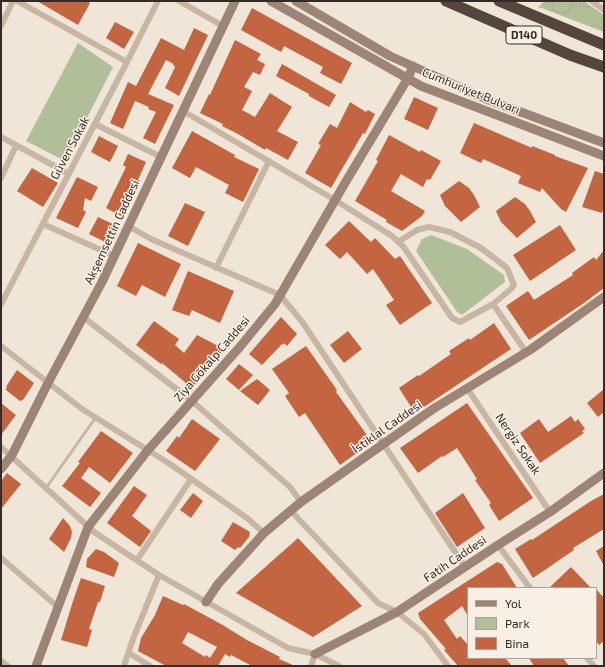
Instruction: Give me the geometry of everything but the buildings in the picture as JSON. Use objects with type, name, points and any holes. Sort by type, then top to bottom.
[{"type":"highway","name":"D140","points":[[446,1],[570,55],[604,67]]},
{"type":"highway","name":"D140","points":[[499,1],[565,30],[604,45]]},
{"type":"street","points":[[1,26],[13,1]]},
{"type":"street","points":[[17,1],[127,62]]},
{"type":"street","name":"Güven Sokak","points":[[1,304],[158,1]]},
{"type":"street","points":[[178,1],[223,26]]},
{"type":"street","name":"Akşemsettin Caddesi","points":[[1,469],[12,455],[114,256],[235,1]]},
{"type":"street","name":"Cumhuriyet Bulvarı","points":[[271,1],[421,86],[604,156]]},
{"type":"street","name":"Cumhuriyet Bulvarı","points":[[296,1],[390,56],[486,99],[604,143]]},
{"type":"street","points":[[592,1],[604,10]]},
{"type":"street","name":"Ziya Gökalp Caddesi","points":[[36,666],[88,527],[148,450],[244,342],[275,304],[408,78],[413,66]]},
{"type":"street","points":[[182,111],[335,200],[392,236],[398,242],[403,246],[452,318],[460,322],[493,304],[514,285],[507,268],[481,248],[450,232],[429,227],[417,230],[398,242]]},
{"type":"street","points":[[95,124],[161,156]]},
{"type":"street","points":[[1,137],[69,174]]},
{"type":"street","points":[[1,178],[16,146]]},
{"type":"street","points":[[216,268],[269,161]]},
{"type":"street","points":[[43,224],[114,256]]},
{"type":"street","points":[[128,226],[151,240],[280,294],[303,323],[465,567]]},
{"type":"street","name":"İstiklal Caddesi","points":[[206,602],[218,584],[264,533],[301,502],[384,445],[433,409],[526,352],[604,297]]},
{"type":"street","points":[[493,304],[526,352]]},
{"type":"street","points":[[83,317],[192,401],[290,487],[301,502]]},
{"type":"street","points":[[1,346],[82,409],[192,479],[247,518],[264,533]]},
{"type":"street","name":"Nergiz Sokak","points":[[467,388],[550,512]]},
{"type":"street","points":[[1,446],[88,527],[159,575],[288,648],[315,654],[339,666]]},
{"type":"street","name":"Fatih Caddesi","points":[[315,654],[397,612],[550,512],[604,474]]},
{"type":"street","points":[[137,560],[192,479]]},
{"type":"street","points":[[290,511],[378,603],[397,612],[424,634],[448,666]]},
{"type":"street","points":[[498,545],[529,587]]},
{"type":"street","points":[[1,558],[58,607]]},
{"type":"street","points":[[124,666],[159,575]]},
{"type":"street","points":[[128,653],[150,666]]},
{"type":"street","points":[[311,666],[315,654]]},
{"type":"street","points":[[1,661],[8,666]]},
{"type":"lane","points":[[46,488],[96,417]]},
{"type":"path","points":[[552,1],[553,9],[561,13],[568,12],[572,1]]},
{"type":"path","points":[[571,5],[596,8]]},
{"type":"path","points":[[593,24],[604,29]]},
{"type":"green space","points":[[545,1],[584,1],[604,15],[604,32],[539,7]]},
{"type":"green space","points":[[78,43],[113,67],[65,161],[26,141]]},
{"type":"green space","points":[[431,235],[467,249],[504,275],[505,282],[462,315],[457,312],[416,251],[422,239]]}]
